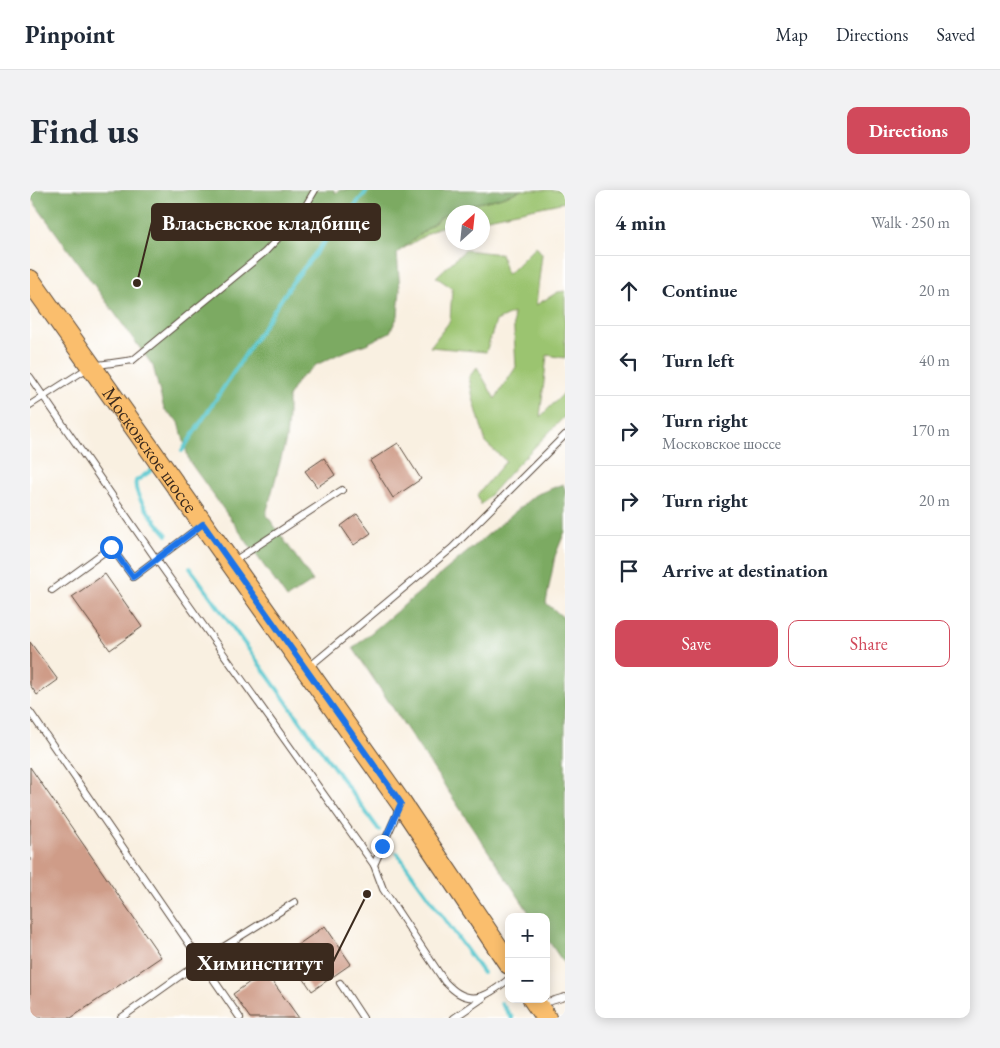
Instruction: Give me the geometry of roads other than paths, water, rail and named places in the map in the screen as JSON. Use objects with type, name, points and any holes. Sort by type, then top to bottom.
[{"type":"main road","name":"Московское шоссе","points":[[30,280],[401,803],[505,958]]},
{"type":"lane","points":[[30,404],[91,366],[133,360],[265,252],[301,214],[315,190]]},
{"type":"lane","points":[[30,376],[156,559],[374,865],[383,889],[445,982],[458,993],[474,998],[488,995]]},
{"type":"lane","points":[[306,670],[452,548],[565,435]]},
{"type":"lane","points":[[231,564],[342,490]]},
{"type":"lane","points":[[52,590],[111,547],[133,577],[203,524]]},
{"type":"lane","points":[[30,712],[240,1018]]},
{"type":"lane","points":[[374,865],[401,803]]},
{"type":"lane","points":[[121,1018],[201,961],[295,902]]},
{"type":"lane","points":[[454,1018],[505,982]]},
{"type":"lane","points":[[340,983],[363,1018]]},
{"type":"lane","points":[[539,1007],[565,997]]},
{"type":"waterway","points":[[182,451],[292,283],[368,190]]},
{"type":"waterway","points":[[152,470],[136,481],[136,487],[147,510],[167,535]]},
{"type":"waterway","points":[[190,568],[379,830]]},
{"type":"waterway","points":[[397,853],[483,973]]},
{"type":"waterway","points":[[501,1003],[512,1018]]},
{"type":"place","name":"Власьевское кладбище","points":[[137,283]]},
{"type":"place","name":"Химинститут","points":[[367,894]]}]
